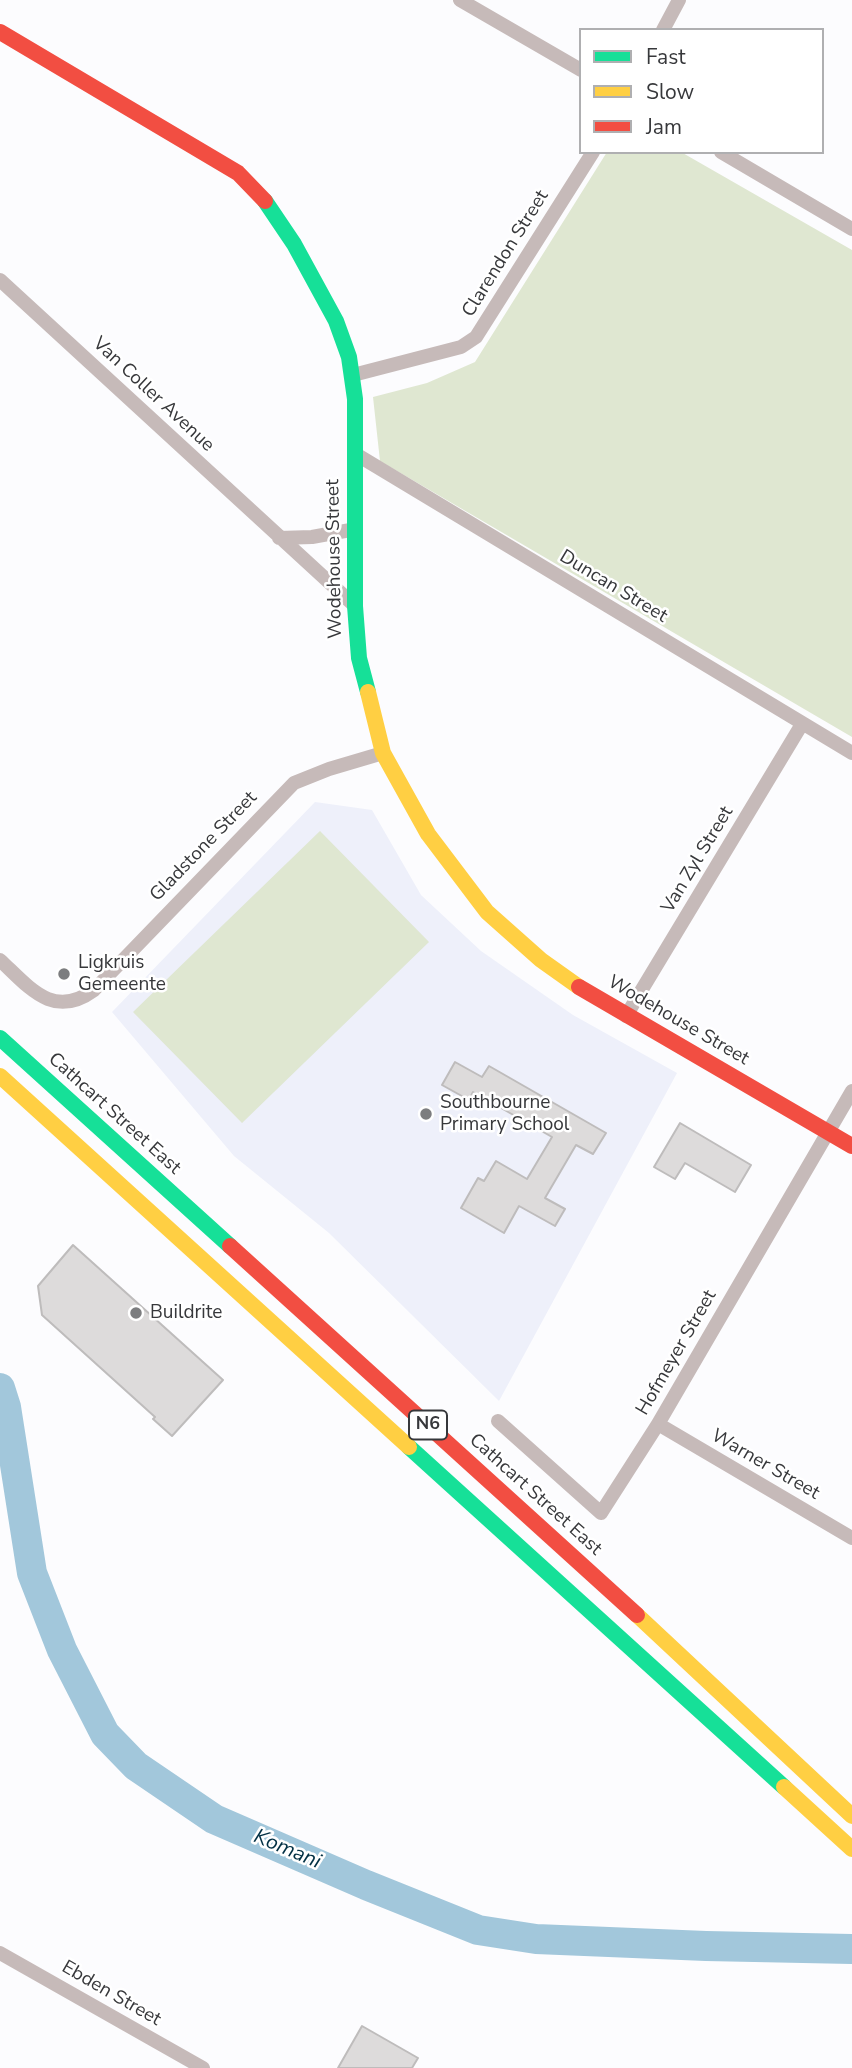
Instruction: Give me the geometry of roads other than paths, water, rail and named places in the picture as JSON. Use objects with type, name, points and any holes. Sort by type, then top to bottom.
[{"type":"main road","name":"Wodehouse Street","points":[[0,32],[223,163],[252,185],[266,200],[292,239],[348,349],[353,375],[355,606],[359,658],[383,753],[428,834],[487,912],[541,960],[585,991],[852,1146]]},
{"type":"main road","name":"Cathcart Street East","points":[[0,1038],[302,1309],[852,1816]]},
{"type":"main road","name":"N6","points":[[0,1076],[852,1849]]},
{"type":"street","points":[[460,0],[579,69]]},
{"type":"street","points":[[664,28],[679,0]]},
{"type":"street","name":"Clarendon Street","points":[[353,375],[461,347],[476,337],[592,154]]},
{"type":"street","points":[[724,154],[852,229]]},
{"type":"street","name":"Van Coller Avenue","points":[[0,280],[355,606]]},
{"type":"street","name":"Duncan Street","points":[[354,453],[852,753]]},
{"type":"street","points":[[279,538],[312,537],[356,529]]},
{"type":"street","name":"Van Zyl Street","points":[[626,1016],[802,724]]},
{"type":"street","name":"Gladstone Street","points":[[0,960],[45,999],[53,1002],[84,998],[293,783],[312,774],[383,753]]},
{"type":"street","name":"Hofmeyer Street","points":[[498,1421],[601,1513],[659,1424],[852,1091]]},
{"type":"street","name":"Warner Street","points":[[659,1424],[852,1538]]},
{"type":"street","name":"Ebden Street","points":[[0,1952],[203,2068]]},
{"type":"waterway","name":"Komani","points":[[0,1388],[6,1407],[32,1573],[62,1650],[105,1734],[136,1766],[214,1819],[478,1930],[536,1939],[852,1949]]},
{"type":"place","name":"Ligkruis Gemeente","points":[[64,974]]},
{"type":"place","name":"Southbourne Primary School","points":[[426,1114]]},
{"type":"place","name":"Buildrite","points":[[136,1313]]}]
